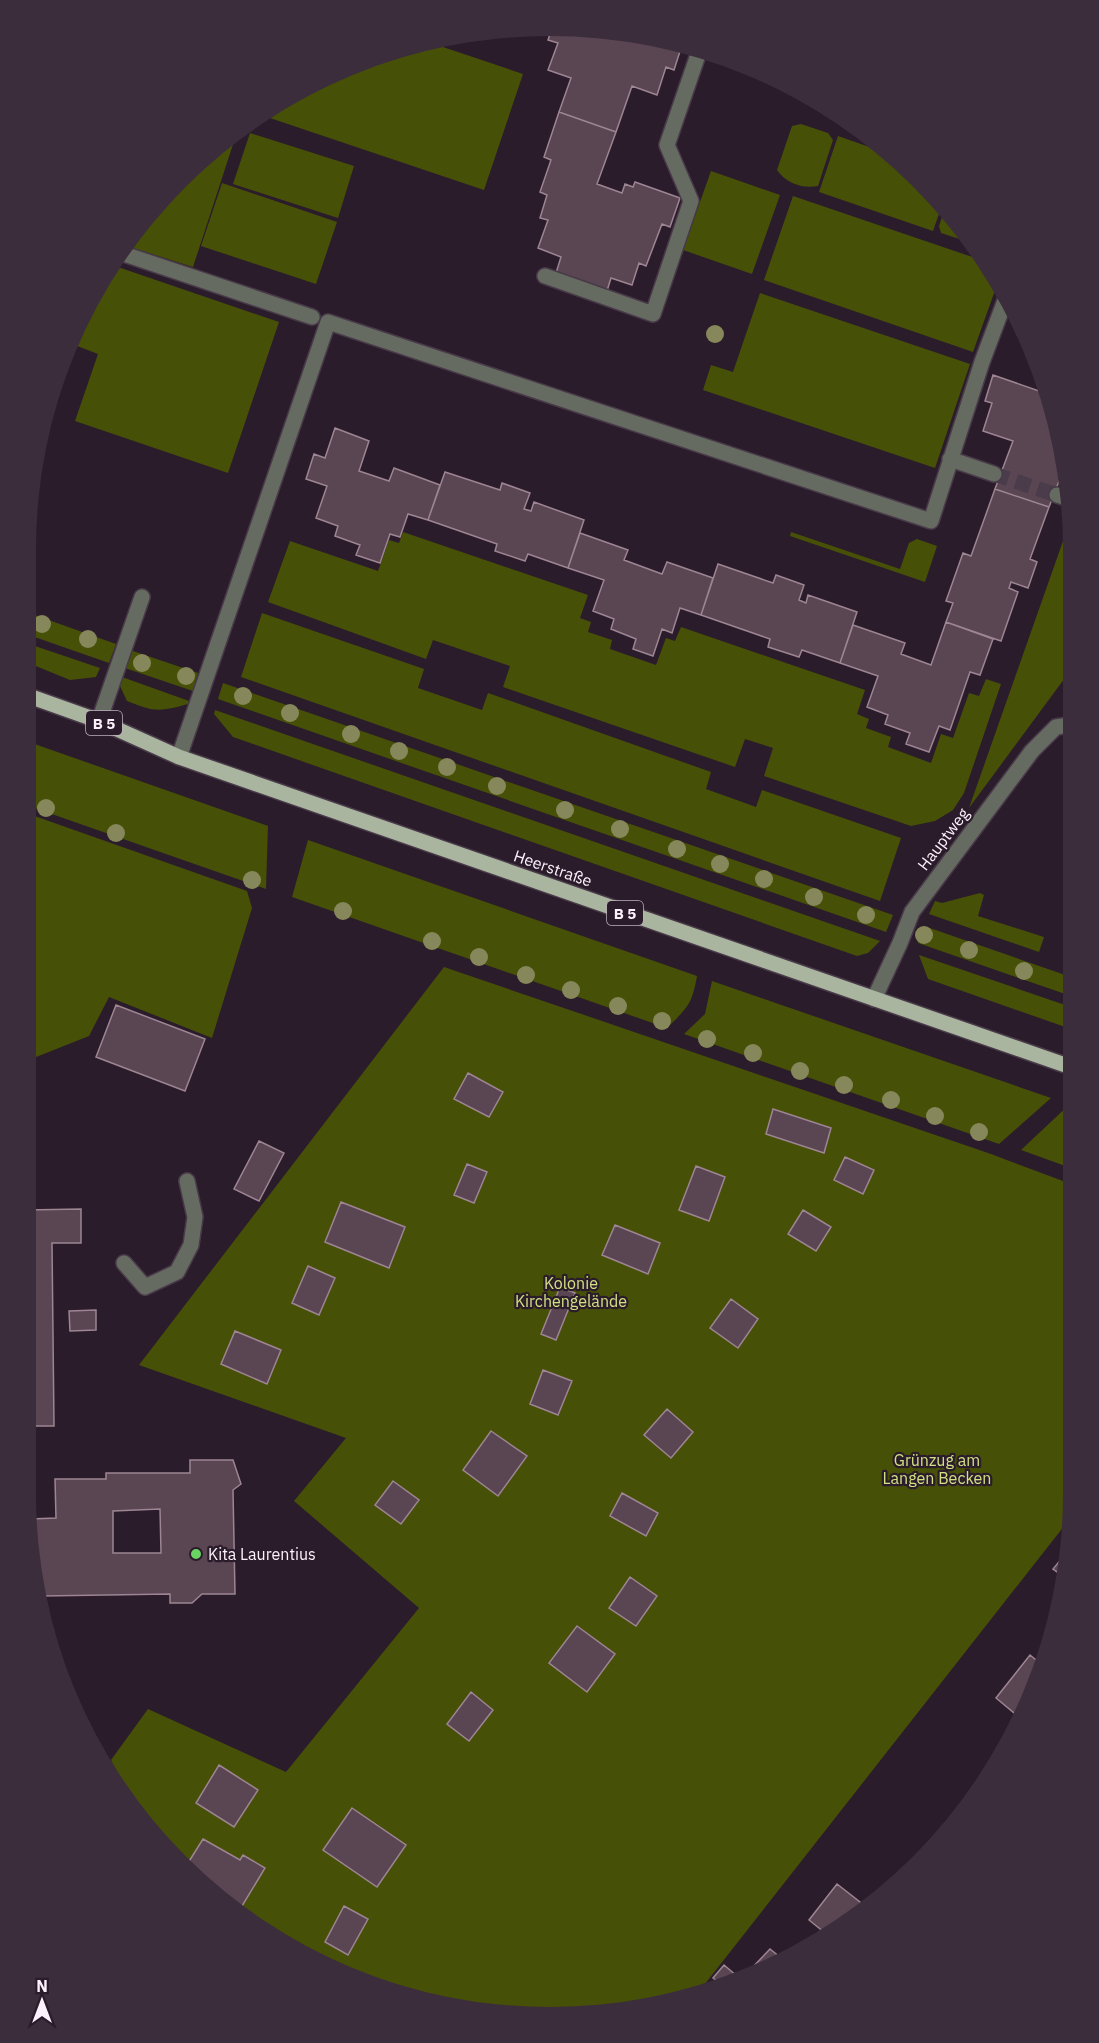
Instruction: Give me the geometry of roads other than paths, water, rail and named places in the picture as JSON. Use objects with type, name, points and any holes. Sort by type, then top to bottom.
[{"type":"main road","name":"Heerstraße","points":[[36,699],[99,721],[179,757],[1063,1064]]},
{"type":"lane","points":[[545,276],[653,314],[692,201],[667,145],[697,58]]},
{"type":"lane","points":[[129,256],[312,317]]},
{"type":"lane","points":[[179,757],[328,322],[931,521],[1002,308]]},
{"type":"lane","points":[[950,459],[994,474]]},
{"type":"lane","points":[[99,721],[142,597]]},
{"type":"lane","name":"Hauptweg","points":[[874,999],[912,912],[1032,751],[1056,727],[1063,726]]},
{"type":"lane","points":[[124,1263],[145,1287],[177,1272],[191,1245],[195,1217],[187,1182]]},
{"type":"tunnel","points":[[994,474],[1057,495]]},
{"type":"place","name":"Kita Laurentius","points":[[196,1554]]},
{"type":"park label","name":"Kolonie Kirchengelände","points":[[571,1292]]},
{"type":"park label","name":"Grünzug am Langen Becken","points":[[937,1469]]}]
